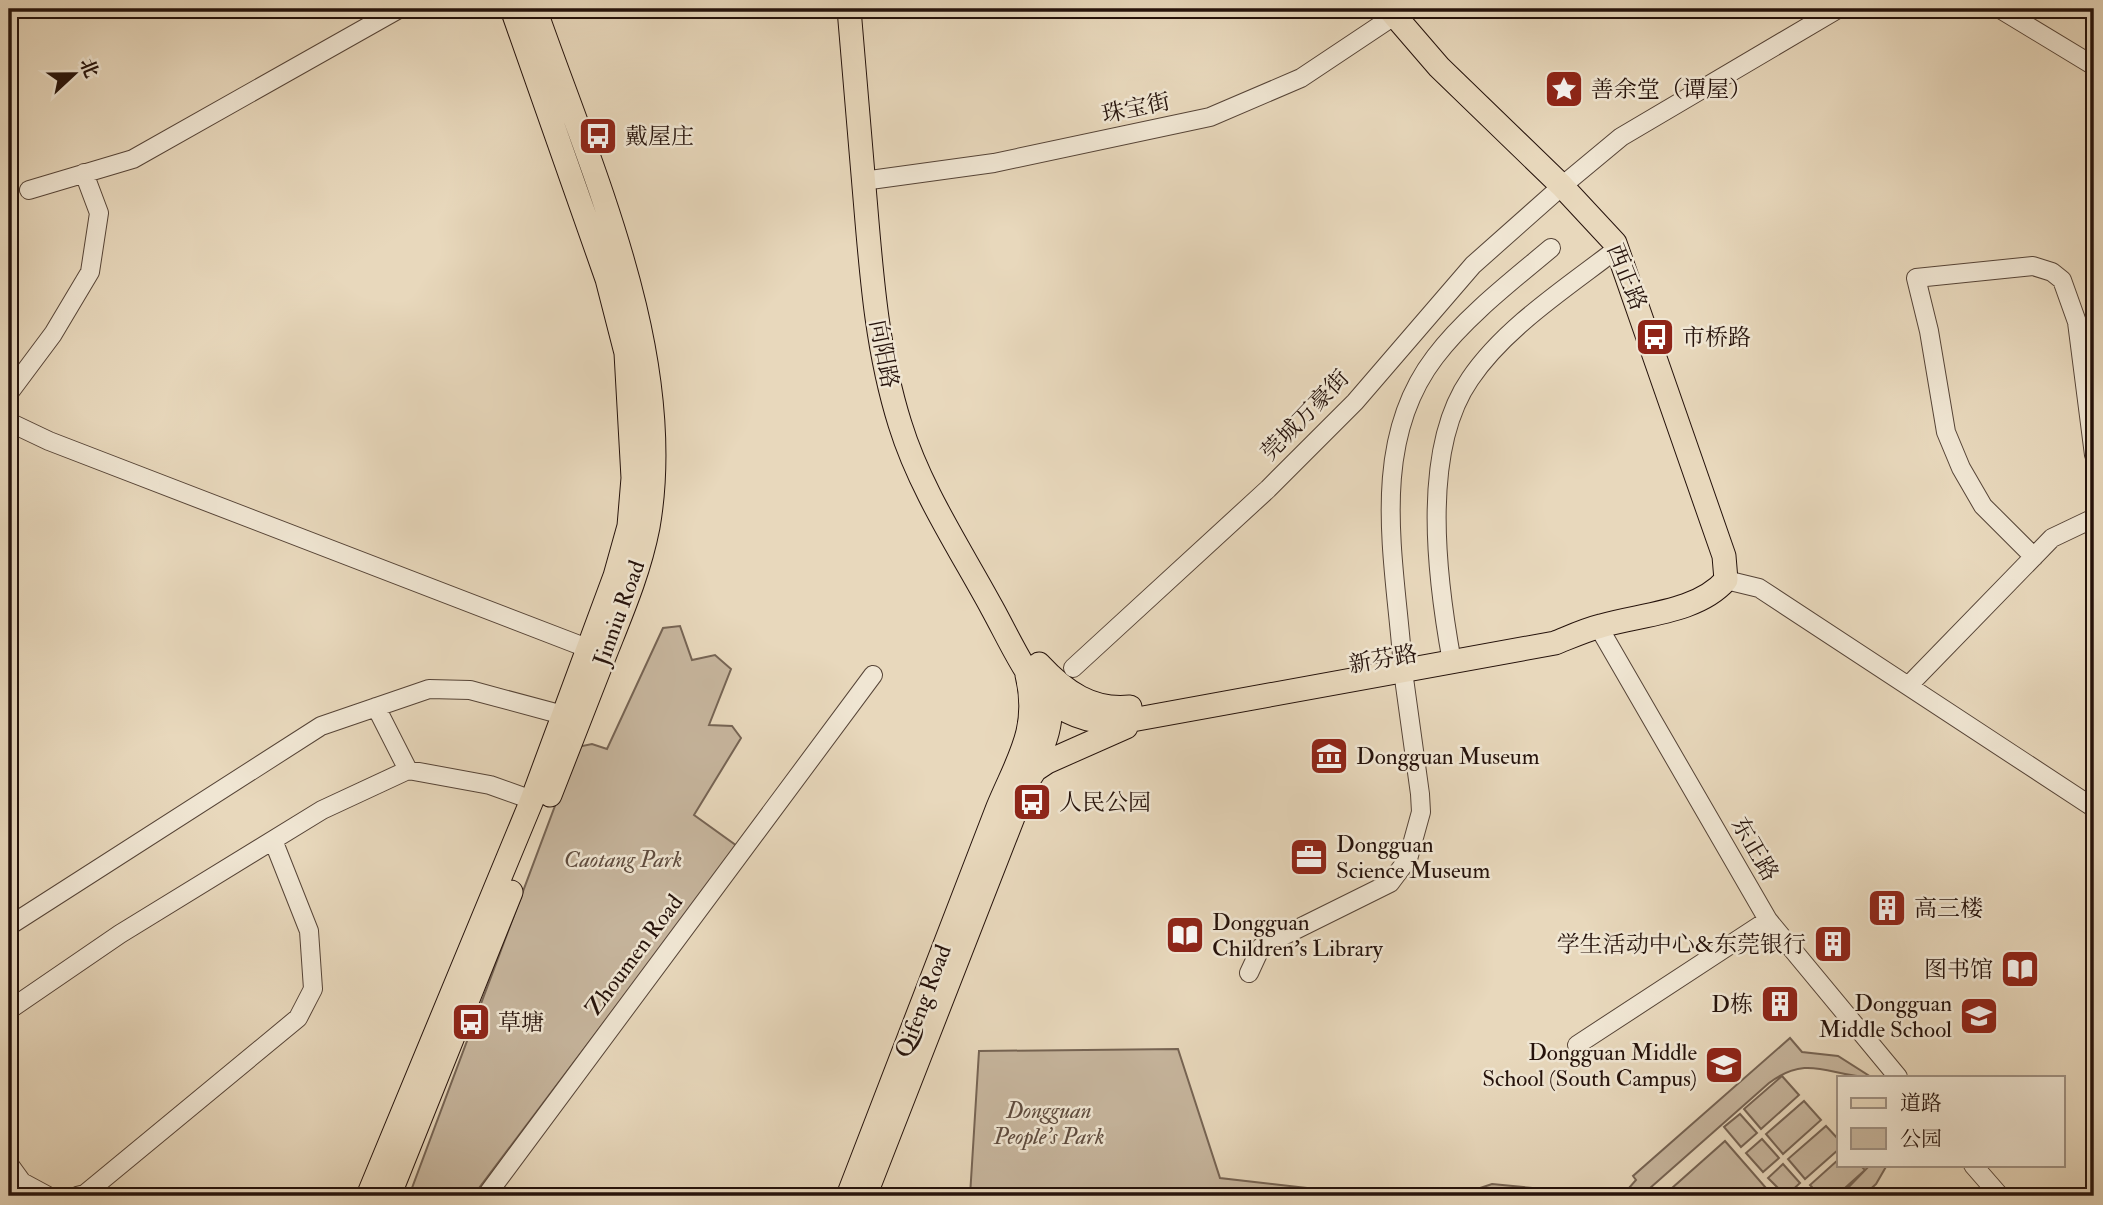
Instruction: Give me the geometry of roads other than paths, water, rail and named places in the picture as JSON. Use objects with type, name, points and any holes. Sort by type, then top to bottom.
[{"type":"main road","points":[[368,1196],[532,800],[615,576],[629,526],[633,478],[626,353],[607,279],[512,9]]},
{"type":"main road","name":"Jinniu Road","points":[[389,1196],[635,582],[648,525],[652,475],[651,410],[645,349],[627,273],[535,9]]},
{"type":"main road","name":"向阳路","points":[[849,9],[895,359],[913,421],[933,471],[1031,666]]},
{"type":"main road","name":"向阳路","points":[[862,9],[870,181]]},
{"type":"main road","name":"西正路","points":[[1391,12],[1438,67],[1604,228],[1618,248],[1724,556],[1726,580]]},
{"type":"main road","name":"新芬路","points":[[1172,706],[1450,654],[1555,643],[1598,626],[1695,602],[1716,592],[1726,580]]},
{"type":"main road","points":[[1031,666],[1050,700],[1062,710],[1084,721],[1111,723],[1150,717]]},
{"type":"main road","points":[[1031,666],[1098,706],[1172,706]]},
{"type":"main road","points":[[1006,810],[1032,720],[1031,666]]},
{"type":"main road","points":[[1017,778],[1040,753],[1050,724],[1050,700]]},
{"type":"main road","points":[[1017,778],[1172,706]]},
{"type":"main road","points":[[1040,753],[1111,723],[1172,706]]},
{"type":"main road","name":"Qifeng Road","points":[[848,1196],[1006,810]]},
{"type":"main road","name":"Qifeng Road","points":[[865,1196],[1006,810]]},
{"type":"street","points":[[29,190],[133,159],[399,9]]},
{"type":"street","name":"莞城万豪街","points":[[1073,668],[1268,489],[1355,402],[1473,265],[1562,186],[1621,137],[1838,9]]},
{"type":"street","points":[[2000,9],[2094,66]]},
{"type":"street","name":"珠宝街","points":[[870,181],[994,163],[1210,117],[1301,78],[1391,12]]},
{"type":"street","points":[[9,394],[53,334],[90,272],[99,214],[84,173]]},
{"type":"street","points":[[1249,973],[1261,947],[1390,883],[1408,859],[1421,812],[1403,663],[1390,505],[1395,449],[1404,410],[1435,355],[1494,297],[1551,247]]},
{"type":"street","points":[[1450,654],[1442,596],[1439,481],[1443,443],[1455,407],[1470,378],[1516,328],[1618,248]]},
{"type":"street","points":[[2034,557],[1983,506],[1961,468],[1946,432],[1929,331],[1916,278],[2033,266],[2052,272],[2062,280],[2077,322],[2094,455]]},
{"type":"street","points":[[9,422],[49,441],[587,648]]},
{"type":"street","points":[[1909,685],[2052,538],[2094,518]]},
{"type":"street","points":[[1726,580],[1759,588],[2094,808]]},
{"type":"street","name":"东正路","points":[[1598,626],[1768,920],[1897,1076]]},
{"type":"street","name":"Zhoumen Road","points":[[486,1196],[873,675]]},
{"type":"street","points":[[9,926],[321,726],[429,689],[470,690],[563,715]]},
{"type":"street","points":[[376,707],[408,770]]},
{"type":"street","points":[[9,1010],[120,934],[273,839],[322,810],[408,770],[490,785],[532,800]]},
{"type":"street","points":[[77,1196],[85,1194],[298,1018],[313,989],[309,931],[273,839]]},
{"type":"street","points":[[1577,1045],[1768,920]]},
{"type":"street","points":[[9,1164],[22,1182],[48,1196]]},
{"type":"street","points":[[1974,1166],[2000,1196]]},
{"type":"place","name":"善余堂（谭屋）","points":[[1564,89]]},
{"type":"place","name":"戴屋庄","points":[[598,136]]},
{"type":"place","name":"市桥路","points":[[1655,337]]},
{"type":"place","name":"Dongguan Museum","points":[[1329,756]]},
{"type":"place","name":"人民公园","points":[[1032,802]]},
{"type":"place","name":"Dongguan Science Museum","points":[[1309,857]]},
{"type":"place","name":"高三楼","points":[[1887,908]]},
{"type":"place","name":"Dongguan Children's Library","points":[[1185,935]]},
{"type":"place","name":"学生活动中心&东莞银行","points":[[1833,944]]},
{"type":"place","name":"图书馆","points":[[2020,969]]},
{"type":"place","name":"D栋","points":[[1780,1004]]},
{"type":"place","name":"Dongguan Middle School","points":[[1979,1016]]},
{"type":"place","name":"草塘","points":[[471,1022]]},
{"type":"place","name":"Dongguan Middle School (South Campus)","points":[[1724,1065]]},
{"type":"park label","name":"Caotang Park","points":[[623,859]]},
{"type":"park label","name":"Dongguan People's Park","points":[[1049,1123]]}]
